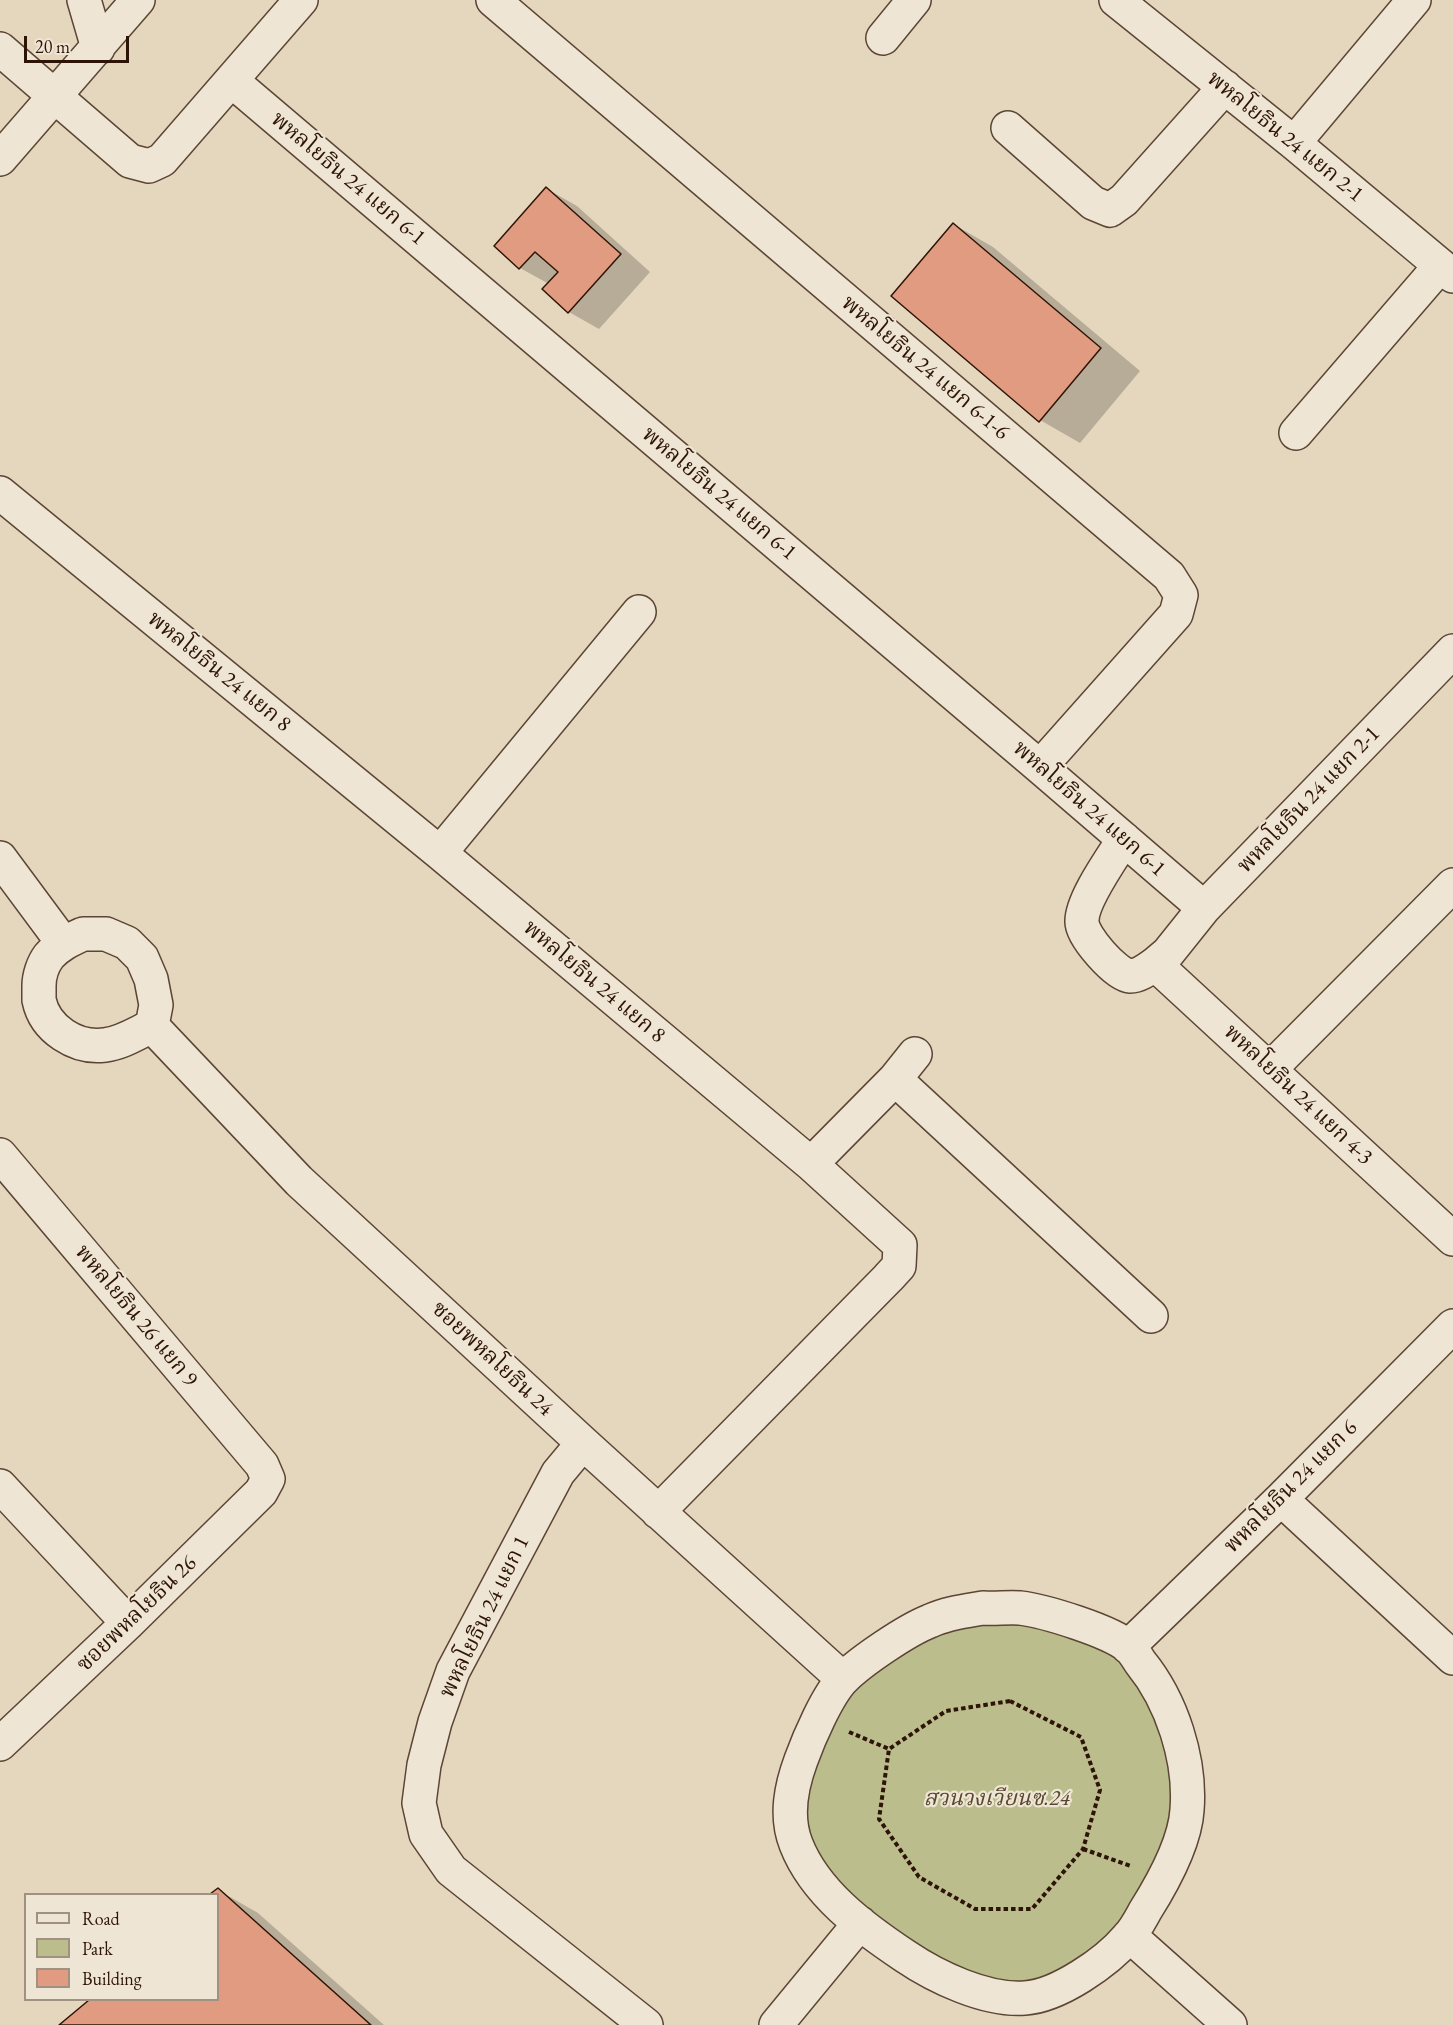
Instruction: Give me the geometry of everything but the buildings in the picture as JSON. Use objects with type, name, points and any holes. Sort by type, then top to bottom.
[{"type":"street","points":[[84,0],[98,48]]},
{"type":"street","points":[[0,159],[138,0]]},
{"type":"street","points":[[0,49],[130,160],[149,166],[162,160],[301,0]]},
{"type":"street","name":"พหลโยธิน 24 แยก 6-1-6","points":[[493,0],[1169,576],[1181,595],[1176,614],[1040,766]]},
{"type":"street","points":[[883,38],[914,0]]},
{"type":"street","name":"พหลโยธิน 24 แยก 2-1","points":[[1116,0],[1294,143],[1447,271]]},
{"type":"street","points":[[1294,143],[1414,0]]},
{"type":"street","name":"พหลโยธิน 24 แยก 6-1","points":[[232,81],[1040,766],[1204,908]]},
{"type":"street","points":[[1008,128],[1093,203],[1110,210],[1124,200],[1225,87]]},
{"type":"street","points":[[1296,433],[1447,271]]},
{"type":"street","name":"พหลโยธิน 24 แยก 8","points":[[0,493],[440,853],[812,1164],[900,1245],[899,1266],[658,1512]]},
{"type":"street","points":[[440,853],[639,612]]},
{"type":"street","name":"พหลโยธิน 24 แยก 2-1","points":[[1161,958],[1204,908],[1453,651]]},
{"type":"street","points":[[1124,839],[1092,891],[1081,921],[1088,939],[1121,973],[1129,976],[1139,974],[1161,958]]},
{"type":"street","points":[[0,858],[63,943]]},
{"type":"street","points":[[1270,1069],[1453,885]]},
{"type":"street","points":[[84,934],[106,934],[127,943],[142,958],[151,980],[156,1005],[152,1026],[129,1038],[105,1045],[84,1045],[63,1036],[48,1021],[39,1000],[39,978],[48,958],[63,943],[84,934]]},
{"type":"street","name":"พหลโยธิน 24 แยก 4-3","points":[[1161,958],[1270,1069],[1453,1239]]},
{"type":"street","name":"ซอยพหลโยธิน 24","points":[[152,1026],[299,1181],[843,1679]]},
{"type":"street","points":[[812,1164],[905,1067],[1150,1316]]},
{"type":"street","name":"พหลโยธิน 26 แยก 9","points":[[0,1155],[262,1464],[268,1479]]},
{"type":"street","name":"พหลโยธิน 24 แยก 6","points":[[1128,1647],[1281,1499],[1453,1326]]},
{"type":"street","name":"พหลโยธิน 24 แยก 1","points":[[583,1443],[558,1473],[453,1671],[435,1722],[424,1765],[419,1803],[426,1834],[452,1870],[646,2025]]},
{"type":"street","name":"ซอยพหลโยธิน 26","points":[[0,1744],[128,1623],[261,1492],[268,1479]]},
{"type":"street","points":[[0,1486],[128,1623]]},
{"type":"street","points":[[1281,1499],[1453,1658]]},
{"type":"street","points":[[983,1608],[1020,1608],[1059,1616],[1100,1632],[1128,1647],[1159,1689],[1172,1717],[1183,1755],[1188,1785],[1187,1814],[1166,1878],[1130,1936],[1109,1956],[1054,1990],[1028,1998],[1004,1999],[953,1982],[918,1965],[860,1923],[829,1894],[808,1866],[795,1842],[789,1814],[793,1783],[805,1749],[819,1719],[843,1679],[888,1645],[928,1621],[957,1611],[983,1608]]},
{"type":"street","points":[[776,2025],[860,1923]]},
{"type":"street","points":[[1130,1936],[1230,2025]]},
{"type":"path","points":[[1010,1701],[1081,1737],[1100,1790],[1083,1849],[1032,1909],[975,1909],[919,1877],[879,1819],[890,1749],[946,1711],[1010,1701]]},
{"type":"path","points":[[819,1719],[890,1749]]},
{"type":"path","points":[[1083,1849],[1166,1878]]},
{"type":"green space","name":"สวนวงเวียนซ.24","points":[[1001,1609],[1100,1632],[1159,1689],[1186,1774],[1130,1936],[1054,1990],[981,1992],[808,1866],[793,1783],[832,1695],[896,1640]]}]
